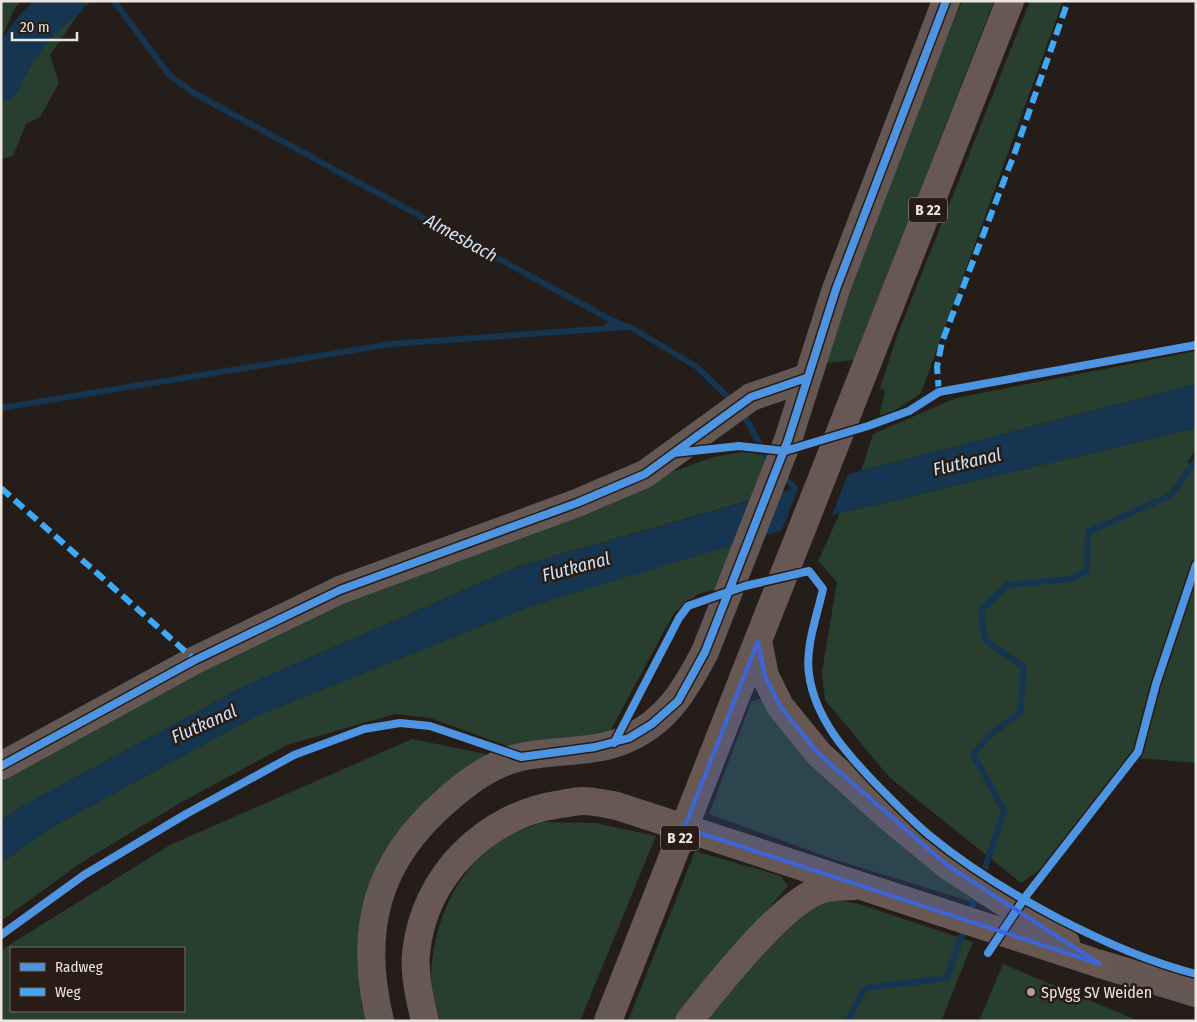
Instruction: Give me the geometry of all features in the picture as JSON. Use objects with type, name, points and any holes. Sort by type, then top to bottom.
[{"type":"main road","name":"B 22","points":[[608,1021],[1010,1]]},
{"type":"main road","points":[[758,641],[765,676],[780,706],[820,754],[885,814],[1029,931]]},
{"type":"main road","points":[[425,1021],[419,996],[416,954],[424,920],[439,884],[455,860],[480,837],[515,816],[548,806],[583,801],[617,806],[858,885],[1029,931],[1100,964]]},
{"type":"main road","points":[[689,1021],[738,962],[793,905],[822,889],[858,885]]},
{"type":"main road","points":[[601,1021],[620,991]]},
{"type":"street","points":[[380,1021],[373,991],[370,958],[374,920],[382,886],[397,855],[410,835],[467,782],[497,765],[521,757],[595,748],[629,738],[652,724],[678,701],[690,681],[705,652],[788,440],[806,378],[836,289],[946,1]]},
{"type":"street","points":[[1,766],[195,660],[340,590],[576,503],[644,474],[751,396],[806,378]]},
{"type":"street","points":[[1100,964],[1196,993]]},
{"type":"highlighted area","points":[[758,641],[765,676],[780,706],[819,754],[947,865],[1100,964],[684,828]]},
{"type":"green space","points":[[1,1],[21,1],[14,9],[1,40]]},
{"type":"green space","points":[[39,1],[93,1],[84,6],[50,55],[59,83],[40,117],[26,124],[13,156],[1,159],[1,47]]},
{"type":"green space","points":[[962,1],[994,1],[854,360],[826,363],[862,247]]},
{"type":"green space","points":[[1030,1],[1063,1],[921,393],[893,412],[879,416],[885,391],[880,388],[897,336]]},
{"type":"green space","points":[[1196,351],[1196,384],[861,471],[873,434],[956,398]]},
{"type":"green space","points":[[1196,428],[1196,450],[1187,463],[1196,462],[1196,763],[1138,758],[1130,754],[1065,852],[1021,883],[889,777],[825,700],[822,672],[837,582],[818,561],[840,513]]},
{"type":"green space","points":[[741,452],[776,455],[758,498],[517,567],[243,687],[23,806],[1,821],[1,773],[250,640],[653,479],[713,457]]},
{"type":"green space","points":[[743,540],[724,587],[698,594],[674,613],[608,735],[521,751],[430,718],[395,714],[287,745],[180,803],[79,864],[1,921],[1,863],[52,827],[256,716],[533,605]]},
{"type":"green space","points":[[762,698],[982,905],[833,859],[709,814],[751,702]]},
{"type":"green space","points":[[412,739],[486,754],[397,840],[361,924],[361,1003],[368,1021],[1,1021],[1,950],[170,845]]},
{"type":"green space","points":[[544,822],[595,823],[656,836],[580,1021],[440,1021],[431,981],[433,955],[437,934],[453,894],[464,876],[494,846],[516,832]]},
{"type":"green space","points":[[695,851],[781,876],[788,886],[673,1021],[628,1021]]},
{"type":"green space","points":[[827,899],[856,903],[973,942],[941,1021],[702,1021],[773,939],[802,912]]},
{"type":"green space","name":"SpVgg SV Weiden","points":[[1003,964],[1139,1021],[979,1021]]},
{"type":"water","name":"Flutkanal","points":[[1196,384],[1196,428],[840,513],[533,605],[256,716],[52,827],[1,863],[1,821],[23,806],[243,687],[517,567],[795,488]]},
{"type":"pier","points":[[849,471],[831,518],[781,532],[800,484]]},
{"type":"waterway","points":[[1,82],[6,70],[27,37],[45,17],[65,1]]},
{"type":"waterway","name":"Almesbach","points":[[114,1],[169,75],[194,93],[613,321],[632,328],[697,367],[733,402]]},
{"type":"waterway","name":"Almesbach","points":[[607,327],[613,321],[617,322]]},
{"type":"waterway","points":[[1,408],[391,344],[627,327]]},
{"type":"waterway","name":"Almesbach","points":[[742,411],[770,464]]},
{"type":"waterway","points":[[981,880],[1004,811],[973,754],[989,736],[1020,713],[1024,667],[985,640],[981,610],[1007,585],[1070,579],[1087,571],[1088,532],[1171,495],[1196,460]]},
{"type":"waterway","name":"Almesbach","points":[[782,476],[795,488]]},
{"type":"waterway","points":[[969,915],[977,892]]},
{"type":"waterway","points":[[848,1021],[865,988],[947,978],[965,927]]},
{"type":"marked path","points":[[939,392],[937,367],[942,342],[1015,152],[1068,1]]},
{"type":"marked path","points":[[1,488],[195,660]]},
{"type":"cycle path","points":[[1,935],[84,875],[186,814],[294,755],[364,729],[400,723],[430,726],[521,757],[595,747],[629,738],[652,724],[678,701],[705,652],[788,440],[836,289],[946,1]]},
{"type":"cycle path","points":[[674,453],[739,446],[785,451],[868,426],[909,411],[939,392],[1196,345]]},
{"type":"cycle path","points":[[1,766],[195,660],[340,590],[577,503],[645,474],[751,397],[806,378]]},
{"type":"cycle path","points":[[988,953],[1026,896],[1138,752],[1156,684],[1196,565]]},
{"type":"cycle path","points":[[614,743],[679,618],[688,606],[745,586],[809,571],[823,589],[812,632],[809,653],[808,664],[812,690],[825,721],[834,735],[877,785],[929,835],[987,877],[1021,898],[1092,935],[1128,951],[1196,974]]},
{"type":"place","name":"SpVgg SV Weiden","points":[[1031,992]]}]
